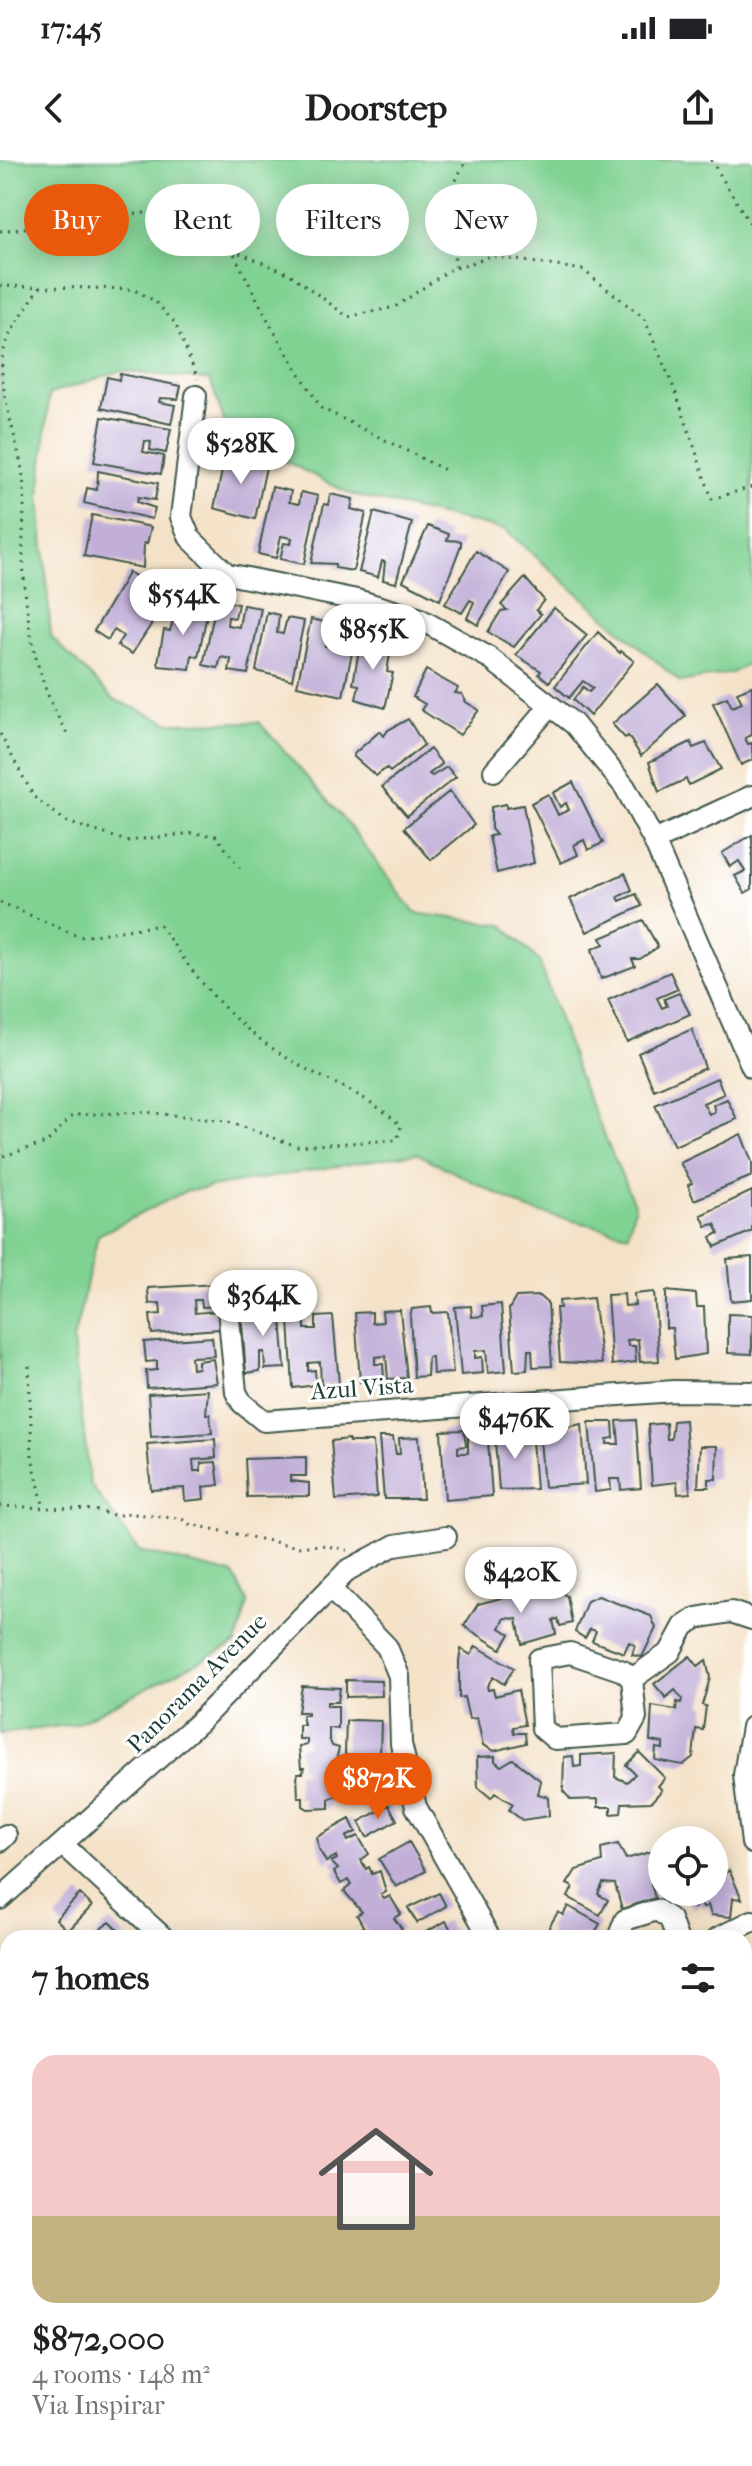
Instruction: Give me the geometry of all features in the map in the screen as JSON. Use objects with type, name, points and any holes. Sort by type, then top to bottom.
[{"type":"street","points":[[199,393],[181,517],[185,531],[227,574],[357,600],[418,618],[488,657],[574,724],[625,787],[654,841],[752,1067]]},
{"type":"street","points":[[494,771],[550,706]]},
{"type":"street","points":[[654,841],[752,796]]},
{"type":"street","name":"Azul Vista","points":[[227,1298],[236,1392],[242,1403],[264,1421],[674,1391],[752,1392]]},
{"type":"street","name":"Panorama Avenue","points":[[0,1899],[64,1846],[199,1722],[348,1570],[395,1545],[446,1537]]},
{"type":"street","points":[[330,1588],[387,1647],[399,1676],[401,1744],[416,1807],[485,1930]]},
{"type":"street","points":[[632,1679],[670,1652],[684,1626],[696,1618],[731,1612],[752,1619]]},
{"type":"street","points":[[570,1653],[623,1671],[632,1679],[636,1718],[627,1734],[555,1739],[546,1735],[542,1728],[539,1659],[570,1653]]},
{"type":"street","points":[[752,1727],[744,1775],[752,1843]]},
{"type":"street","points":[[64,1846],[155,1930]]},
{"type":"street","points":[[621,1930],[625,1920],[657,1910],[670,1919],[674,1930]]},
{"type":"street","points":[[734,1930],[752,1921]]},
{"type":"path","points":[[456,268],[449,228],[452,184],[467,160]]},
{"type":"path","points":[[711,160],[752,227]]},
{"type":"path","points":[[0,231],[145,213]]},
{"type":"path","points":[[235,256],[272,328],[321,408],[449,472]]},
{"type":"path","points":[[246,256],[290,274],[348,317],[395,307],[456,268],[491,256],[583,270],[644,318],[676,393],[712,499],[752,487]]},
{"type":"path","points":[[0,286],[132,289],[155,301],[175,323],[199,393]]},
{"type":"path","points":[[40,286],[9,338],[2,362],[26,498],[23,552],[35,652],[48,703],[68,735]]},
{"type":"path","points":[[0,734],[34,797],[67,822],[127,841],[193,833],[216,836],[240,868]]},
{"type":"path","points":[[0,902],[80,937],[160,925],[185,964],[227,1014],[282,1055],[377,1103],[401,1126],[397,1140],[297,1146],[226,1121],[145,1112],[73,1115],[46,1143],[0,1157]]},
{"type":"path","points":[[29,1366],[32,1457],[44,1508]]},
{"type":"path","points":[[0,1506],[182,1519],[189,1524],[298,1547],[341,1546],[368,1560]]},
{"type":"green space","points":[[0,160],[752,160],[752,661],[732,673],[680,682],[505,530],[350,494],[228,432],[210,380],[120,371],[49,394],[40,497],[51,637],[113,699],[170,723],[259,722],[347,823],[415,913],[503,925],[539,961],[579,1077],[635,1206],[628,1234],[529,1210],[416,1153],[186,1191],[98,1235],[73,1341],[90,1484],[139,1551],[233,1574],[248,1603],[236,1643],[75,1724],[0,1734]]},
{"type":"building","points":[[120,374],[181,386],[178,399],[160,398],[159,402],[175,405],[171,424],[101,408],[107,377],[119,380]]},
{"type":"building","points":[[102,417],[171,429],[166,453],[150,450],[151,442],[145,441],[143,452],[164,456],[161,474],[94,462]]},
{"type":"building","points":[[226,453],[267,462],[255,519],[214,508]]},
{"type":"building","points":[[98,471],[158,483],[155,500],[138,497],[137,502],[155,508],[152,519],[84,503],[87,488],[97,490]]},
{"type":"building","points":[[272,487],[291,491],[289,502],[299,504],[301,492],[318,496],[304,564],[280,559],[284,543],[291,544],[292,538],[281,536],[276,558],[258,554]]},
{"type":"building","points":[[330,494],[353,499],[351,509],[366,513],[353,571],[335,568],[335,564],[311,563],[324,504],[328,505]]},
{"type":"building","points":[[374,512],[412,523],[396,583],[383,580],[385,562],[382,561],[378,577],[359,572]]},
{"type":"building","points":[[92,515],[151,527],[147,544],[144,543],[143,568],[84,556]]},
{"type":"building","points":[[428,526],[449,534],[447,540],[461,541],[440,600],[403,581]]},
{"type":"building","points":[[476,551],[509,572],[478,625],[467,618],[474,602],[470,600],[462,613],[445,604]]},
{"type":"building","points":[[129,572],[149,585],[141,599],[135,595],[131,601],[141,607],[153,587],[169,597],[132,654],[117,645],[123,636],[114,630],[108,640],[94,631]]},
{"type":"building","points":[[525,578],[544,600],[536,610],[541,614],[514,647],[488,632],[501,611],[507,610],[501,605]]},
{"type":"building","points":[[217,599],[238,604],[235,618],[228,617],[227,625],[239,627],[243,605],[261,608],[248,674],[229,671],[231,659],[221,657],[218,668],[203,665]]},
{"type":"building","points":[[178,601],[208,610],[198,657],[192,655],[190,669],[159,666],[158,662],[164,630],[170,631]]},
{"type":"building","points":[[554,608],[587,635],[549,682],[539,674],[541,671],[516,655]]},
{"type":"building","points":[[267,612],[279,615],[277,633],[283,634],[287,618],[304,621],[292,680],[256,671]]},
{"type":"building","points":[[311,619],[329,623],[325,646],[336,648],[337,641],[330,639],[334,624],[357,628],[343,696],[297,686]]},
{"type":"building","points":[[598,632],[620,653],[634,661],[590,716],[573,700],[583,687],[589,692],[593,688],[583,681],[569,698],[555,686]]},
{"type":"building","points":[[361,638],[392,641],[387,672],[393,673],[385,708],[356,699],[359,685],[353,684]]},
{"type":"building","points":[[426,670],[458,688],[455,693],[462,694],[466,702],[479,710],[460,735],[421,710],[425,704],[413,697]]},
{"type":"building","points":[[658,684],[686,716],[641,756],[628,736],[625,738],[612,724]]},
{"type":"building","points":[[752,686],[752,735],[745,738],[748,744],[752,743],[752,760],[741,765],[713,703],[727,697],[732,707],[742,703],[737,692]]},
{"type":"building","points":[[408,719],[424,745],[390,772],[386,768],[376,776],[353,756],[380,731],[384,736],[388,730]]},
{"type":"building","points":[[691,742],[693,748],[706,743],[721,769],[689,785],[686,779],[659,792],[649,762]]},
{"type":"building","points":[[430,749],[442,764],[429,774],[432,776],[447,767],[456,777],[407,816],[382,787]]},
{"type":"building","points":[[573,782],[603,843],[588,850],[584,840],[574,845],[578,855],[561,863],[531,803],[548,794],[558,815],[569,810],[566,803],[560,807],[553,793]]},
{"type":"building","points":[[450,791],[474,825],[431,860],[404,828]]},
{"type":"building","points":[[506,804],[506,808],[523,805],[534,863],[497,873],[489,836],[496,835],[491,829],[491,807]]},
{"type":"building","points":[[752,835],[752,889],[745,893],[735,876],[745,871],[739,861],[730,867],[722,853]]},
{"type":"building","points":[[625,873],[632,890],[618,897],[620,901],[636,894],[642,906],[587,932],[570,899]]},
{"type":"building","points":[[643,920],[658,947],[640,959],[632,959],[635,966],[601,979],[592,949],[604,944],[601,938]]},
{"type":"building","points":[[670,972],[678,989],[657,998],[662,1008],[667,1006],[664,999],[679,993],[690,1014],[627,1042],[608,1000]]},
{"type":"building","points":[[692,1029],[705,1068],[654,1090],[638,1053]]},
{"type":"building","points":[[717,1078],[724,1094],[703,1103],[709,1114],[715,1112],[713,1105],[727,1099],[737,1119],[674,1146],[655,1105]]},
{"type":"building","points":[[741,1134],[752,1162],[752,1176],[694,1200],[688,1185],[692,1183],[680,1163]]},
{"type":"building","points":[[752,1191],[752,1231],[715,1247],[711,1237],[719,1233],[715,1224],[706,1226],[701,1215]]},
{"type":"building","points":[[752,1257],[752,1299],[731,1301],[727,1259]]},
{"type":"building","points":[[217,1284],[218,1306],[202,1307],[201,1300],[194,1300],[195,1313],[218,1311],[219,1329],[152,1334],[150,1315],[161,1314],[160,1303],[149,1304],[148,1288]]},
{"type":"building","points":[[666,1291],[696,1294],[697,1307],[704,1307],[706,1354],[675,1359],[672,1328],[666,1328]]},
{"type":"building","points":[[654,1292],[659,1361],[640,1362],[638,1339],[627,1340],[628,1346],[635,1346],[636,1362],[612,1365],[607,1295],[624,1294],[625,1306],[635,1305],[634,1294]]},
{"type":"building","points":[[539,1296],[548,1304],[552,1366],[533,1367],[532,1350],[528,1350],[527,1370],[514,1371],[509,1309],[516,1297]]},
{"type":"building","points":[[593,1298],[602,1364],[560,1362],[556,1308],[560,1308],[559,1301]]},
{"type":"building","points":[[501,1304],[506,1371],[488,1373],[486,1350],[475,1351],[475,1358],[482,1357],[483,1373],[461,1375],[455,1307],[471,1306],[472,1317],[483,1316],[482,1306]]},
{"type":"building","points":[[280,1306],[285,1368],[265,1369],[264,1352],[260,1352],[260,1371],[246,1373],[241,1311]]},
{"type":"building","points":[[431,1307],[432,1313],[448,1312],[453,1373],[433,1374],[432,1357],[428,1357],[427,1376],[414,1377],[410,1316],[412,1309]]},
{"type":"building","points":[[400,1310],[407,1378],[388,1379],[386,1356],[375,1357],[375,1364],[383,1364],[384,1379],[360,1382],[355,1313],[372,1312],[372,1323],[383,1322],[382,1311]]},
{"type":"building","points":[[728,1314],[752,1315],[752,1354],[728,1353]]},
{"type":"building","points":[[333,1316],[339,1384],[321,1385],[320,1362],[308,1363],[308,1371],[315,1370],[316,1385],[293,1388],[289,1320],[305,1319],[305,1329],[316,1329],[316,1317]]},
{"type":"building","points":[[212,1337],[214,1356],[191,1357],[192,1369],[198,1368],[198,1361],[213,1359],[217,1383],[147,1388],[146,1371],[157,1370],[157,1361],[146,1362],[144,1342]]},
{"type":"building","points":[[208,1390],[206,1414],[210,1414],[212,1433],[151,1437],[148,1394]]},
{"type":"building","points":[[636,1420],[641,1488],[621,1490],[620,1479],[610,1479],[611,1490],[595,1492],[589,1422],[613,1422],[614,1438],[607,1439],[607,1444],[619,1444],[617,1421]]},
{"type":"building","points":[[685,1420],[690,1493],[678,1494],[677,1482],[652,1485],[648,1425],[666,1423],[667,1439],[671,1439],[673,1421]]},
{"type":"building","points":[[582,1424],[586,1484],[544,1487],[539,1427],[553,1425],[553,1430]]},
{"type":"building","points":[[487,1428],[492,1496],[445,1500],[441,1431],[464,1430],[466,1446],[458,1447],[458,1453],[468,1453],[468,1430]]},
{"type":"building","points":[[507,1429],[510,1446],[515,1446],[514,1431],[531,1429],[536,1489],[499,1490],[494,1430]]},
{"type":"building","points":[[379,1437],[393,1437],[396,1454],[400,1454],[399,1438],[419,1437],[423,1499],[384,1499]]},
{"type":"building","points":[[215,1439],[216,1458],[193,1460],[194,1471],[201,1471],[201,1463],[216,1462],[219,1485],[203,1487],[204,1499],[185,1501],[184,1488],[151,1490],[147,1444]]},
{"type":"building","points":[[349,1439],[349,1442],[373,1442],[377,1497],[336,1500],[331,1441]]},
{"type":"building","points":[[700,1446],[717,1446],[716,1479],[709,1479],[709,1487],[698,1487]]},
{"type":"building","points":[[306,1457],[306,1476],[290,1476],[290,1481],[309,1483],[309,1496],[247,1497],[245,1459]]},
{"type":"building","points":[[517,1579],[527,1586],[529,1595],[556,1589],[567,1596],[572,1623],[560,1626],[558,1619],[553,1620],[556,1634],[522,1644],[517,1619],[505,1618],[500,1628],[510,1634],[501,1649],[464,1626],[478,1604],[505,1597],[504,1592],[508,1591],[510,1581]]},
{"type":"building","points":[[598,1596],[651,1616],[656,1628],[642,1657],[632,1655],[635,1645],[629,1642],[624,1653],[592,1641],[596,1631],[590,1629],[585,1638],[575,1632],[587,1601]]},
{"type":"building","points":[[476,1646],[514,1668],[504,1684],[493,1677],[487,1686],[488,1690],[493,1689],[495,1696],[518,1690],[525,1725],[513,1727],[514,1733],[525,1733],[526,1743],[494,1751],[483,1745],[477,1718],[469,1719],[464,1697],[459,1698],[459,1660],[461,1649],[471,1655]]},
{"type":"building","points":[[690,1656],[698,1666],[706,1660],[710,1678],[702,1705],[706,1706],[703,1730],[696,1729],[693,1757],[683,1765],[655,1760],[656,1748],[663,1749],[663,1743],[650,1741],[652,1706],[676,1710],[677,1702],[681,1703],[682,1699],[675,1690],[666,1698],[654,1684]]},
{"type":"building","points":[[346,1680],[381,1681],[382,1696],[346,1697]]},
{"type":"building","points":[[302,1686],[340,1688],[338,1702],[327,1702],[327,1706],[338,1706],[338,1729],[329,1728],[329,1738],[332,1746],[339,1748],[334,1768],[328,1768],[328,1774],[335,1774],[336,1784],[336,1796],[329,1799],[329,1808],[308,1809],[303,1806],[303,1798],[298,1798],[297,1773],[303,1773],[304,1768],[301,1768],[299,1747],[307,1745],[307,1739],[299,1739],[299,1725],[304,1725],[302,1715],[308,1715],[308,1712],[298,1712]]},
{"type":"building","points":[[346,1721],[381,1721],[380,1756],[345,1755]]},
{"type":"building","points":[[639,1752],[665,1778],[658,1786],[662,1790],[651,1802],[622,1803],[621,1813],[611,1814],[611,1807],[598,1807],[598,1799],[571,1800],[563,1791],[564,1757],[573,1756],[574,1767],[581,1766],[581,1755],[616,1753],[615,1777],[627,1782],[635,1774],[626,1765]]},
{"type":"building","points":[[495,1756],[495,1761],[501,1766],[513,1759],[541,1781],[538,1794],[548,1797],[549,1816],[522,1820],[509,1810],[513,1804],[495,1793],[491,1798],[478,1787],[477,1757]]},
{"type":"building","points":[[345,1779],[379,1780],[379,1797],[345,1796]]},
{"type":"building","points":[[389,1805],[397,1820],[367,1837],[359,1822]]},
{"type":"building","points":[[350,1819],[356,1832],[346,1837],[348,1841],[358,1836],[369,1854],[361,1860],[366,1869],[369,1867],[372,1874],[380,1871],[386,1892],[381,1895],[384,1899],[390,1896],[401,1914],[394,1918],[402,1929],[366,1930],[357,1915],[362,1912],[344,1891],[351,1885],[348,1880],[341,1884],[334,1872],[338,1869],[331,1862],[337,1859],[336,1856],[326,1862],[317,1837]]},
{"type":"building","points":[[409,1842],[426,1871],[396,1887],[379,1859]]},
{"type":"building","points":[[618,1844],[626,1859],[648,1852],[648,1900],[622,1909],[615,1884],[603,1883],[598,1894],[608,1900],[600,1915],[568,1897],[573,1887],[567,1884],[576,1870],[602,1862],[601,1848]]},
{"type":"building","points":[[729,1870],[742,1899],[733,1898],[731,1917],[711,1915],[708,1906],[728,1906]]},
{"type":"building","points":[[439,1893],[446,1906],[417,1923],[408,1908]]},
{"type":"building","points":[[80,1894],[92,1906],[69,1930],[56,1919]]},
{"type":"building","points":[[568,1906],[600,1924],[597,1930],[550,1930],[558,1912],[563,1915]]},
{"type":"building","points":[[446,1921],[451,1930],[430,1930]]},
{"type":"building","points":[[110,1922],[118,1930],[100,1930]]}]
